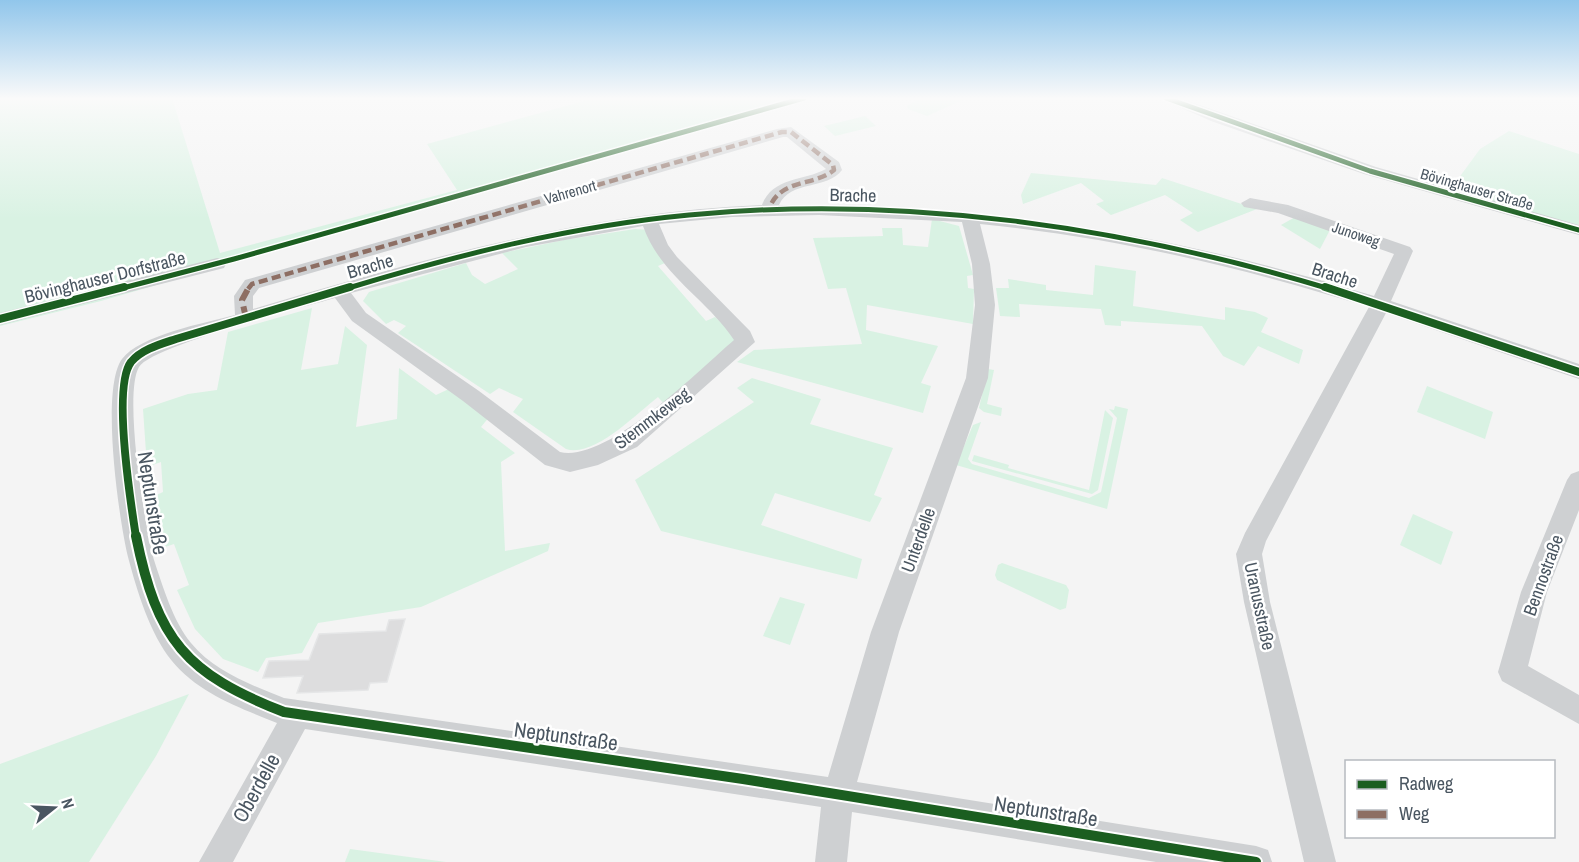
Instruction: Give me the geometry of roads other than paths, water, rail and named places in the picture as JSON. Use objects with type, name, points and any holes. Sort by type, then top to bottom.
[{"type":"street","name":"Vahrenort","points":[[246,318],[240,302],[243,293],[252,284],[760,138]]},
{"type":"street","name":"Vahrenort","points":[[769,209],[773,195],[780,190],[829,174],[834,170],[833,165],[799,138]]},
{"type":"street","name":"Bövinghauser Straße","points":[[1272,138],[1465,200],[1579,230]]},
{"type":"street","name":"Junoweg","points":[[1250,203],[1302,216],[1404,251],[1380,305]]},
{"type":"street","name":"Brache","points":[[129,365],[148,349],[246,318],[519,241],[649,219],[769,209],[874,210],[970,218],[1057,227],[1164,245],[1253,266],[1380,305],[1579,372]]},
{"type":"street","name":"Unterdelle","points":[[831,862],[838,795],[885,632],[977,378],[985,305],[981,264],[970,218]]},
{"type":"street","name":"Stemmkeweg","points":[[339,291],[359,317],[485,406],[553,459],[570,464],[590,459],[629,441],[745,342],[743,336],[670,261],[659,246],[649,219]]},
{"type":"street","name":"Bövinghauser Dorfstraße","points":[[0,319],[217,264]]},
{"type":"street","name":"Uranusstraße","points":[[1320,862],[1257,602],[1249,554],[1254,540],[1380,305]]},
{"type":"street","name":"Neptunstraße","points":[[129,365],[123,382],[126,459],[138,549],[182,653],[224,688],[284,712],[838,795],[1256,862]]},
{"type":"street","name":"Bennostraße","points":[[1579,480],[1573,517],[1534,592],[1512,672],[1579,710]]},
{"type":"street","name":"Oberdelle","points":[[215,862],[298,714]]}]
